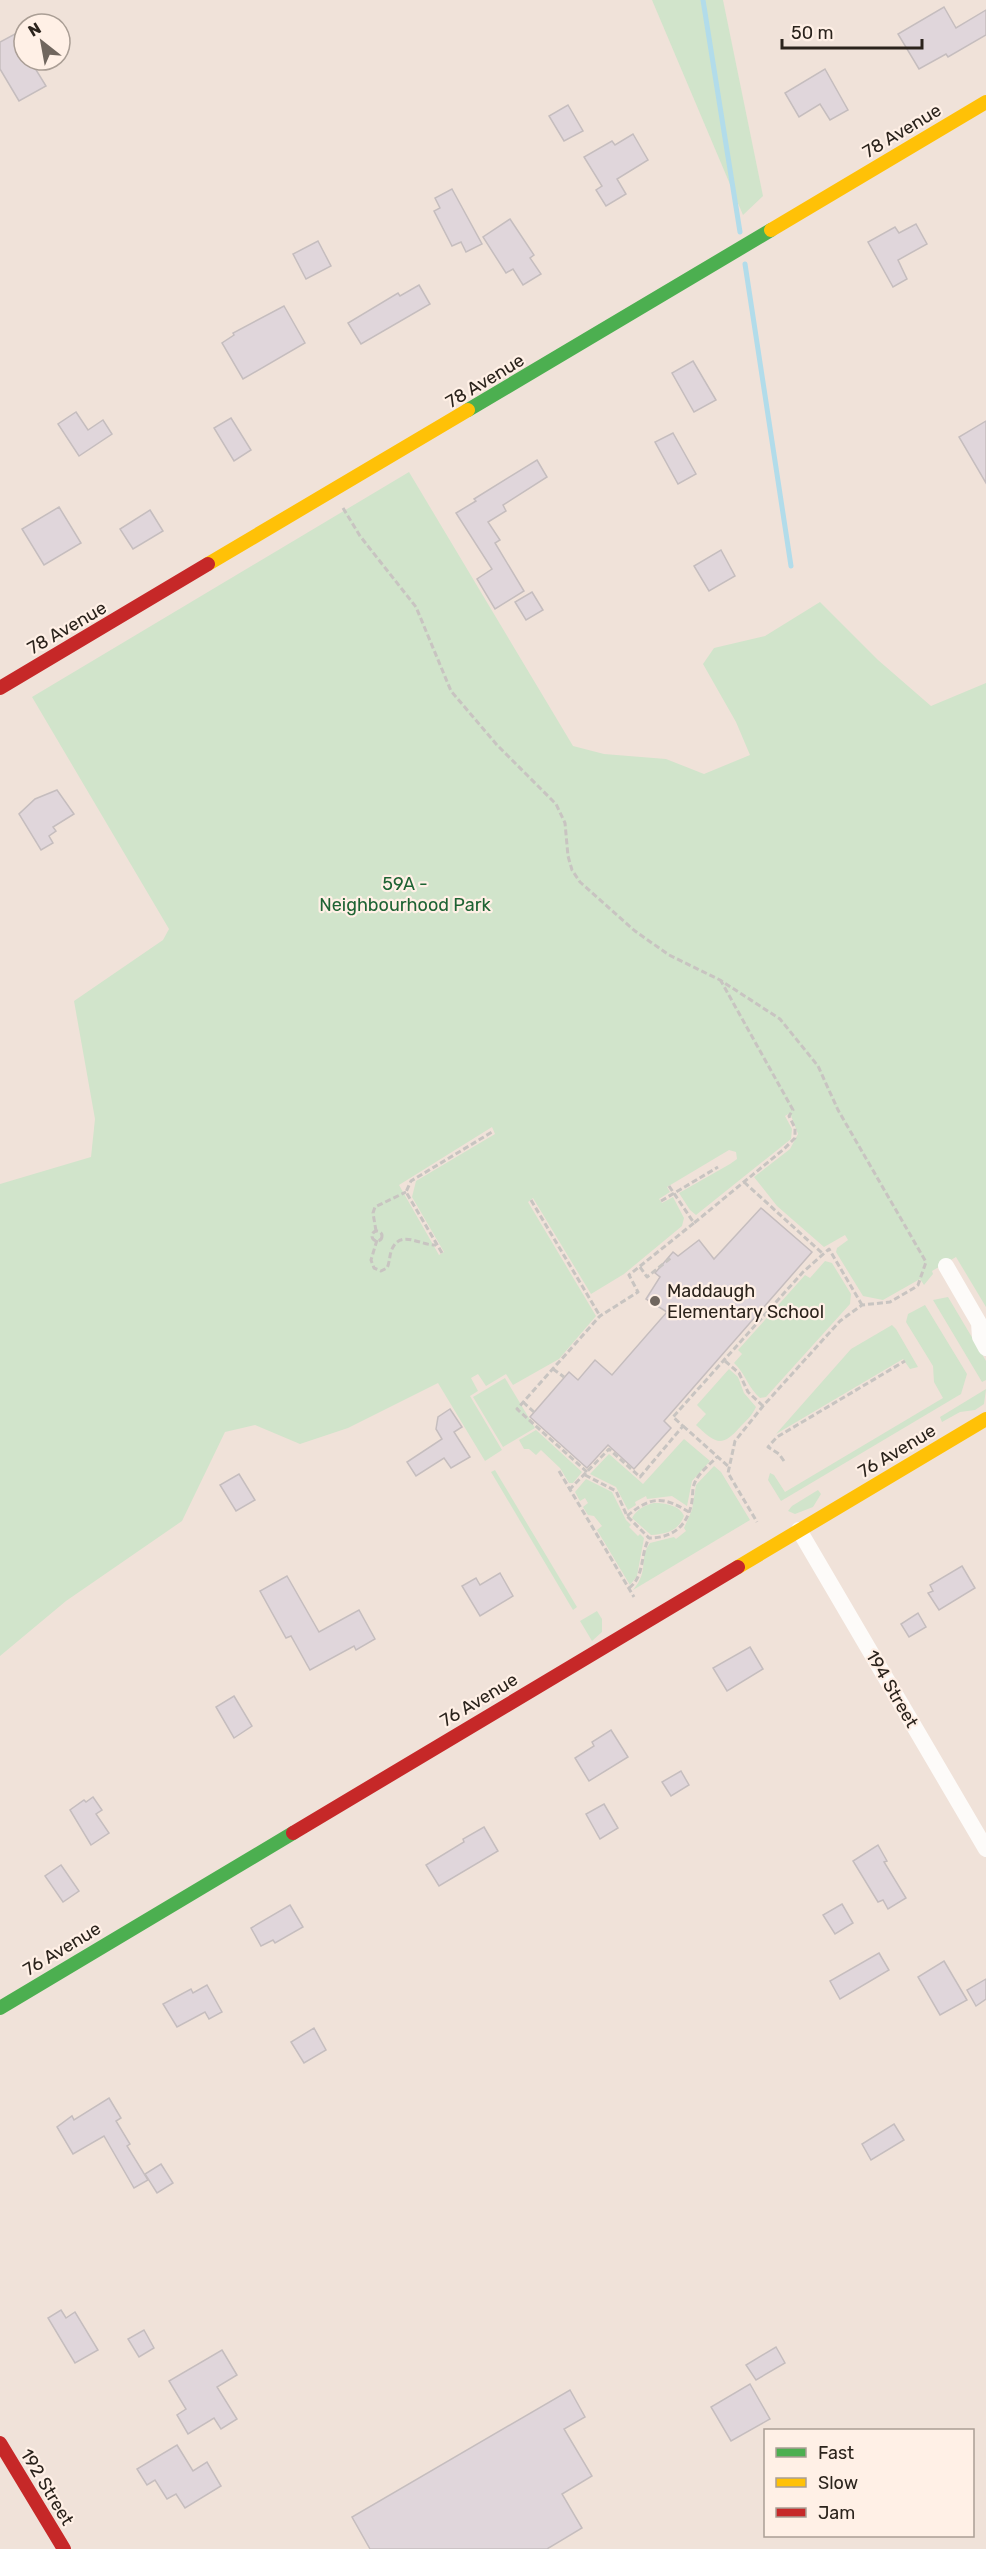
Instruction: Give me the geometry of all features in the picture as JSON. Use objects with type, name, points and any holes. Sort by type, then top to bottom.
[{"type":"street","name":"78 Avenue","points":[[0,688],[986,102]]},
{"type":"street","points":[[946,1266],[983,1325],[980,1337],[986,1348]]},
{"type":"street","name":"76 Avenue","points":[[0,2007],[983,1419]]},
{"type":"street","name":"194 Street","points":[[799,1530],[986,1848]]},
{"type":"street","name":"192 Street","points":[[0,2443],[63,2549]]},
{"type":"path","points":[[333,492],[360,536],[416,607],[451,691],[497,745],[556,804],[565,823],[568,856],[580,882],[635,931],[669,955],[720,980],[780,1019],[818,1066],[838,1110],[926,1262],[918,1285],[914,1288],[890,1302],[862,1305],[840,1321],[763,1406],[735,1441],[728,1473],[757,1522]]},
{"type":"path","points":[[649,1538],[627,1516],[616,1491],[586,1473],[517,1409],[600,1316],[638,1292],[629,1275],[791,1143],[795,1133],[789,1116],[793,1110],[720,980]]},
{"type":"path","points":[[436,1245],[402,1240],[392,1248],[387,1268],[377,1271],[371,1260],[377,1240],[382,1235],[376,1231],[373,1213],[375,1207],[406,1192],[411,1181],[492,1132]]},
{"type":"path","points":[[661,1201],[718,1167]]},
{"type":"path","points":[[744,1182],[823,1253]]},
{"type":"path","points":[[669,1186],[694,1223]]},
{"type":"path","points":[[406,1192],[441,1254]]},
{"type":"path","points":[[531,1200],[600,1316]]},
{"type":"path","points":[[376,1231],[372,1235],[377,1240]]},
{"type":"path","points":[[729,1467],[671,1416],[724,1361],[803,1272],[829,1249],[862,1305]]},
{"type":"path","points":[[639,1267],[647,1277],[672,1257]]},
{"type":"path","points":[[724,1361],[739,1373],[748,1392],[763,1406]]},
{"type":"path","points":[[784,1461],[779,1454],[768,1447],[777,1437],[905,1361]]},
{"type":"path","points":[[553,1369],[564,1377]]},
{"type":"path","points":[[523,1402],[534,1412]]},
{"type":"path","points":[[569,1490],[609,1449],[640,1477],[683,1426]]},
{"type":"path","points":[[649,1538],[677,1532],[686,1522],[695,1481],[717,1457]]},
{"type":"path","points":[[559,1471],[634,1597]]},
{"type":"path","points":[[627,1516],[652,1500],[670,1502],[689,1512]]},
{"type":"path","points":[[629,1588],[640,1575],[642,1553],[649,1538]]},
{"type":"green space","points":[[652,0],[723,0],[763,196],[743,215]]},
{"type":"green space","name":"59A - Neighbourhood Park","points":[[409,472],[573,746],[604,754],[666,759],[704,774],[750,755],[736,722],[703,664],[714,648],[765,636],[820,602],[878,660],[931,706],[986,683],[986,1307],[956,1257],[932,1271],[933,1274],[924,1285],[920,1279],[883,1300],[863,1296],[836,1252],[837,1248],[848,1240],[845,1235],[824,1247],[777,1206],[754,1177],[790,1149],[798,1134],[790,1113],[785,1116],[792,1129],[791,1139],[696,1215],[679,1193],[737,1159],[736,1152],[729,1150],[667,1187],[670,1192],[659,1199],[662,1203],[673,1197],[684,1218],[682,1226],[624,1274],[591,1294],[533,1198],[528,1202],[596,1316],[559,1359],[513,1385],[506,1374],[486,1386],[478,1374],[471,1378],[478,1391],[470,1396],[502,1450],[485,1461],[438,1383],[348,1428],[300,1444],[255,1425],[225,1432],[182,1521],[66,1601],[0,1656],[0,1184],[91,1157],[95,1119],[74,1001],[163,940],[169,929],[32,697]],"holes":[[[492,1127],[495,1134],[416,1181],[412,1197],[444,1252],[439,1255],[399,1185]]]},
{"type":"green space","points":[[825,1261],[832,1263],[851,1294],[850,1304],[766,1397],[760,1398],[734,1363],[742,1354],[738,1350],[805,1275],[810,1278]]},
{"type":"green space","points":[[948,1297],[986,1361],[986,1380],[982,1382],[933,1300]]},
{"type":"green space","points":[[925,1305],[967,1374],[961,1394],[781,1501],[768,1480],[770,1473],[774,1475],[785,1492],[943,1398],[934,1382],[933,1366],[906,1322],[908,1314]]},
{"type":"green space","points":[[892,1325],[918,1367],[910,1369],[903,1359],[776,1434],[851,1349]]},
{"type":"green space","points":[[729,1369],[738,1377],[744,1393],[756,1407],[750,1417],[729,1438],[719,1441],[696,1425],[706,1414],[697,1405]]},
{"type":"green space","points":[[505,1378],[535,1428],[503,1447],[473,1397]]},
{"type":"green space","points":[[986,1389],[984,1404],[975,1410],[960,1412],[942,1422],[940,1417]]},
{"type":"green space","points":[[536,1430],[582,1472],[573,1483],[569,1483],[560,1468],[541,1450],[536,1455],[529,1449],[524,1449],[519,1440]]},
{"type":"green space","points":[[684,1439],[710,1461],[692,1481],[687,1506],[672,1496],[647,1499],[646,1496],[635,1502],[636,1505],[628,1510],[616,1487],[590,1474],[609,1454],[643,1484]]},
{"type":"green space","points":[[714,1466],[721,1472],[750,1520],[633,1590],[643,1571],[645,1554],[650,1543],[674,1537],[676,1539],[686,1531],[684,1528],[692,1510],[696,1485]]},
{"type":"green space","points":[[495,1470],[577,1607],[573,1610],[491,1472]]},
{"type":"green space","points":[[586,1479],[612,1492],[626,1520],[631,1525],[629,1527],[638,1536],[640,1534],[644,1538],[637,1576],[630,1585],[597,1530],[602,1526],[594,1516],[588,1515],[583,1507],[588,1503],[585,1498],[580,1501],[575,1492]]},
{"type":"green space","points":[[818,1490],[821,1494],[813,1507],[795,1514],[788,1511],[792,1506]]},
{"type":"green space","points":[[654,1503],[667,1504],[679,1509],[684,1516],[679,1525],[667,1533],[651,1535],[632,1518],[636,1512]]},
{"type":"green space","points":[[597,1611],[602,1619],[602,1632],[592,1641],[580,1621]]},
{"type":"building","points":[[944,7],[956,28],[986,10],[986,35],[948,57],[946,54],[919,69],[898,34]]},
{"type":"building","points":[[12,36],[12,72],[37,72],[46,86],[19,101],[0,69],[0,42]]},
{"type":"building","points":[[825,69],[848,110],[830,120],[820,104],[799,117],[785,93]]},
{"type":"building","points":[[568,105],[583,131],[564,141],[549,116]]},
{"type":"building","points":[[633,134],[648,160],[617,179],[626,194],[606,206],[596,190],[602,186],[584,157],[612,141],[615,145]]},
{"type":"building","points":[[452,189],[482,244],[466,252],[461,242],[452,246],[434,211],[440,208],[435,198]]},
{"type":"building","points":[[510,219],[534,255],[530,258],[541,274],[523,285],[513,269],[506,273],[483,237]]},
{"type":"building","points":[[916,224],[927,244],[898,260],[907,279],[893,287],[868,242],[895,227],[899,233]]},
{"type":"building","points":[[318,241],[331,266],[306,279],[293,254]]},
{"type":"building","points":[[419,285],[430,304],[361,344],[348,323],[398,293],[400,296]]},
{"type":"building","points":[[284,306],[305,343],[243,379],[222,343],[234,335],[233,333]]},
{"type":"building","points":[[693,361],[716,400],[694,412],[672,373]]},
{"type":"building","points":[[76,412],[88,430],[103,420],[112,434],[79,456],[58,424]]},
{"type":"building","points":[[231,418],[251,450],[234,461],[214,428]]},
{"type":"building","points":[[986,421],[986,483],[959,437]]},
{"type":"building","points":[[673,433],[696,474],[678,484],[655,442]]},
{"type":"building","points":[[537,460],[547,477],[503,505],[506,511],[488,522],[500,540],[495,543],[524,591],[495,609],[477,579],[492,569],[456,513],[476,501],[474,499]]},
{"type":"building","points":[[59,507],[81,543],[44,565],[22,529]]},
{"type":"building","points":[[150,510],[163,531],[133,549],[120,529]]},
{"type":"building","points":[[721,550],[735,576],[709,591],[694,566]]},
{"type":"building","points":[[532,592],[543,610],[526,620],[515,602]]},
{"type":"building","points":[[57,790],[74,814],[53,827],[56,831],[49,836],[53,843],[41,850],[19,814],[35,799]]},
{"type":"building","points":[[761,1208],[812,1252],[664,1421],[671,1428],[634,1469],[608,1445],[587,1468],[530,1417],[569,1372],[578,1380],[595,1360],[612,1375],[667,1312],[646,1299],[660,1277],[655,1273],[673,1252],[678,1256],[699,1240],[714,1259]]},
{"type":"building","points":[[450,1409],[462,1427],[454,1432],[470,1457],[451,1468],[444,1458],[416,1476],[407,1462],[442,1439],[436,1429],[438,1417]]},
{"type":"building","points":[[239,1474],[255,1500],[236,1511],[220,1485]]},
{"type":"building","points":[[962,1566],[975,1588],[939,1610],[928,1593],[933,1591],[930,1585]]},
{"type":"building","points":[[500,1573],[513,1596],[480,1616],[462,1586],[476,1578],[480,1585]]},
{"type":"building","points":[[287,1576],[319,1632],[359,1610],[375,1639],[356,1650],[354,1646],[310,1670],[291,1636],[286,1638],[260,1591]]},
{"type":"building","points":[[918,1613],[926,1627],[909,1637],[901,1624]]},
{"type":"building","points":[[750,1647],[763,1669],[727,1691],[713,1668]]},
{"type":"building","points":[[234,1696],[252,1726],[234,1738],[216,1707]]},
{"type":"building","points":[[611,1730],[628,1757],[589,1781],[575,1758],[594,1746],[592,1742]]},
{"type":"building","points":[[681,1771],[689,1785],[671,1796],[662,1782]]},
{"type":"building","points":[[93,1797],[102,1810],[96,1814],[109,1833],[91,1845],[70,1810],[84,1800],[86,1802]]},
{"type":"building","points":[[604,1804],[618,1828],[600,1839],[586,1814]]},
{"type":"building","points":[[484,1827],[498,1851],[439,1886],[426,1865]]},
{"type":"building","points":[[878,1845],[887,1861],[884,1862],[906,1898],[888,1909],[883,1900],[878,1902],[853,1861]]},
{"type":"building","points":[[61,1865],[79,1891],[63,1902],[45,1876]]},
{"type":"building","points":[[842,1904],[853,1923],[835,1934],[823,1915]]},
{"type":"building","points":[[290,1905],[303,1927],[275,1943],[273,1940],[261,1946],[251,1928]]},
{"type":"building","points":[[879,1953],[889,1970],[840,1999],[830,1981]]},
{"type":"building","points":[[944,1961],[967,2000],[940,2015],[918,1977]]},
{"type":"building","points":[[986,1979],[986,1999],[976,2006],[967,1990]]},
{"type":"building","points":[[207,1985],[222,2012],[209,2019],[205,2012],[177,2027],[163,2004],[191,1989],[193,1993]]},
{"type":"building","points":[[314,2028],[326,2050],[304,2063],[291,2042]]},
{"type":"building","points":[[109,2098],[121,2118],[116,2121],[130,2144],[127,2146],[148,2180],[134,2188],[104,2136],[73,2154],[57,2127],[72,2116],[74,2120]]},
{"type":"building","points":[[894,2124],[904,2140],[871,2160],[862,2144]]},
{"type":"building","points":[[161,2164],[173,2183],[157,2193],[145,2174]]},
{"type":"building","points":[[61,2310],[66,2318],[75,2312],[98,2350],[75,2363],[48,2318]]},
{"type":"building","points":[[144,2330],[154,2348],[139,2357],[128,2339]]},
{"type":"building","points":[[776,2347],[785,2363],[756,2380],[746,2365]]},
{"type":"building","points":[[222,2350],[237,2375],[217,2387],[237,2419],[221,2429],[214,2418],[188,2434],[177,2415],[186,2409],[169,2381]]},
{"type":"building","points":[[750,2384],[770,2419],[731,2441],[711,2407]]},
{"type":"building","points":[[570,2390],[585,2417],[564,2429],[592,2476],[562,2494],[582,2528],[547,2549],[370,2549],[352,2517]]},
{"type":"building","points":[[177,2445],[193,2471],[207,2462],[221,2486],[185,2508],[176,2494],[167,2499],[155,2480],[147,2485],[137,2469]]},
{"type":"waterway","points":[[703,0],[740,232]]},
{"type":"waterway","points":[[745,264],[791,566]]},
{"type":"traffic: fast","points":[[468,410],[771,230]]},
{"type":"traffic: fast","points":[[0,2008],[293,1833]]},
{"type":"traffic: slow","points":[[771,230],[986,102]]},
{"type":"traffic: slow","points":[[208,564],[468,410]]},
{"type":"traffic: slow","points":[[738,1567],[986,1419]]},
{"type":"traffic: jam","points":[[0,688],[208,564]]},
{"type":"traffic: jam","points":[[293,1833],[738,1567]]},
{"type":"traffic: jam","points":[[0,2443],[64,2549]]},
{"type":"place","name":"Maddaugh Elementary School","points":[[655,1301]]}]
